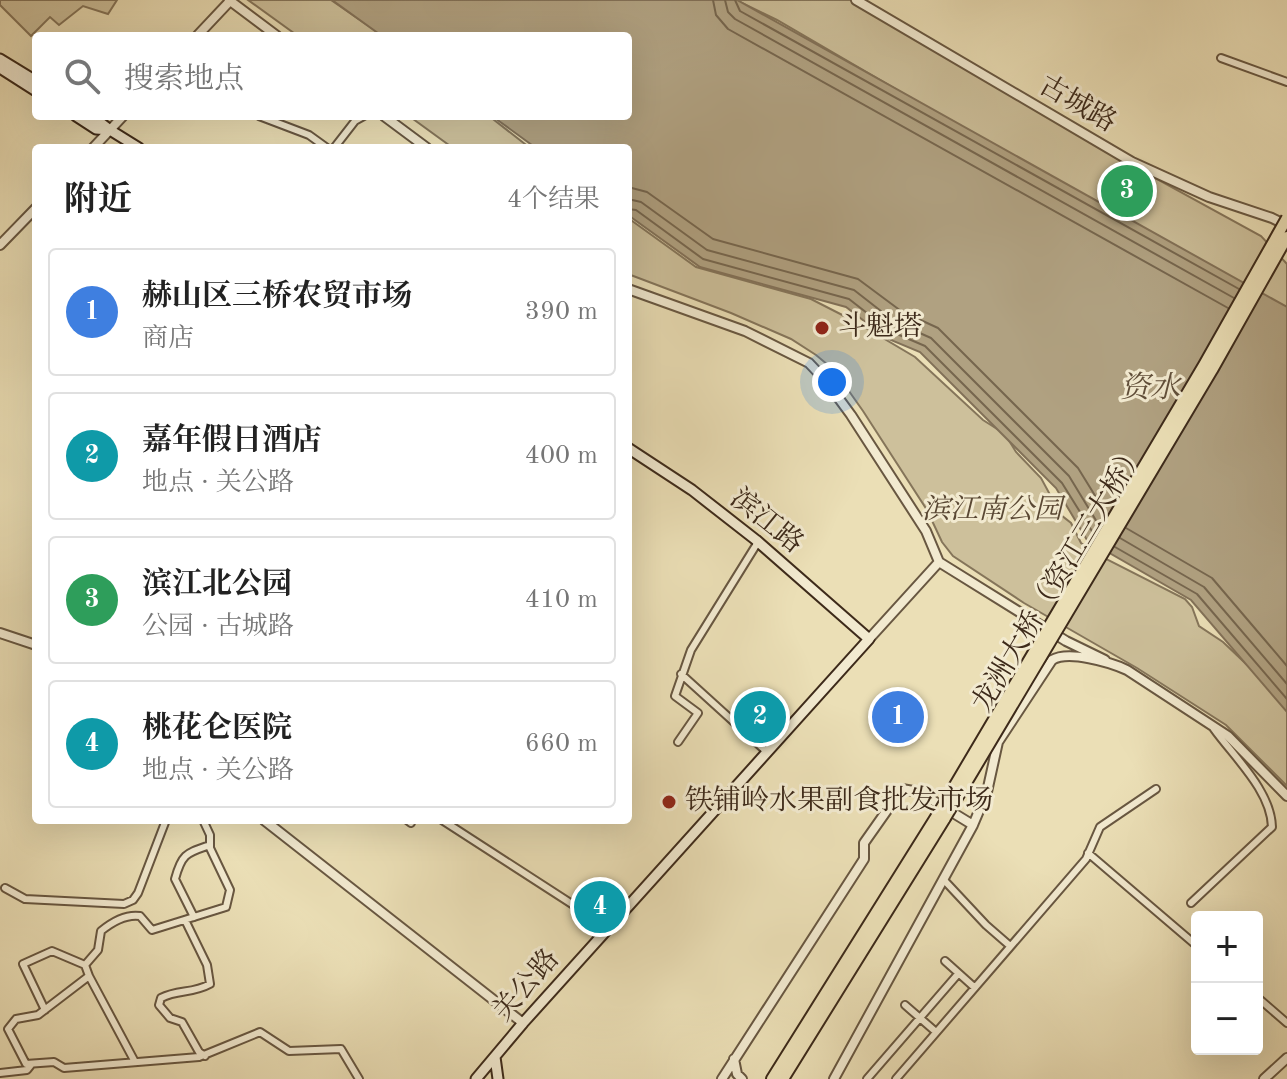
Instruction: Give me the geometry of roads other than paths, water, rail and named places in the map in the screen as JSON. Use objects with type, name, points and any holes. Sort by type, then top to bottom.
[{"type":"main road","points":[[0,59],[32,79]]},
{"type":"main road","points":[[0,68],[32,88]]},
{"type":"main road","points":[[82,120],[96,129],[110,130]]},
{"type":"main road","points":[[97,120],[133,144]]},
{"type":"main road","name":"龙洲大桥（资江三大桥）","points":[[942,816],[1287,218]]},
{"type":"main road","name":"龙洲大桥（资江三大桥）","points":[[942,816],[1196,397],[1287,237]]},
{"type":"main road","name":"滨江路","points":[[632,451],[692,490],[758,542],[869,639]]},
{"type":"main road","name":"关公路","points":[[476,1079],[869,639]]},
{"type":"main road","points":[[772,1079],[942,816]]},
{"type":"main road","points":[[783,1079],[942,816]]},
{"type":"main road","points":[[495,1057],[498,1079]]},
{"type":"street","points":[[201,32],[229,0],[272,32]]},
{"type":"street","name":"古城路","points":[[856,0],[1132,162],[1209,197],[1287,226]]},
{"type":"street","points":[[1221,58],[1287,82]]},
{"type":"street","points":[[97,144],[119,120]]},
{"type":"street","points":[[270,120],[309,135],[321,144]]},
{"type":"street","points":[[337,144],[357,120]]},
{"type":"street","points":[[389,120],[422,144]]},
{"type":"street","points":[[0,245],[32,212]]},
{"type":"street","points":[[632,290],[745,331],[809,363],[851,415],[926,531],[939,562],[1066,641],[1113,664],[1207,720],[1228,736],[1287,796]]},
{"type":"street","points":[[678,742],[698,713],[675,696],[681,674],[710,617],[758,542]]},
{"type":"street","points":[[869,639],[939,562]]},
{"type":"street","points":[[0,633],[32,644]]},
{"type":"street","points":[[835,1079],[973,825],[987,792],[998,742],[1052,660],[1067,656],[1113,664]]},
{"type":"street","points":[[681,674],[767,752]]},
{"type":"street","points":[[1191,903],[1272,827],[1272,812],[1262,794],[1207,720]]},
{"type":"street","points":[[722,1079],[864,859],[864,843],[902,789],[919,792],[973,825]]},
{"type":"street","points":[[896,1079],[1088,853],[1100,827],[1156,789]]},
{"type":"street","points":[[5,888],[25,899],[124,904],[133,900],[138,893],[164,824]]},
{"type":"street","points":[[85,965],[98,950],[101,931],[131,914],[140,916],[152,930],[226,907],[230,890],[210,845],[205,824]]},
{"type":"street","points":[[269,824],[523,1023]]},
{"type":"street","points":[[448,824],[609,928]]},
{"type":"street","points":[[194,917],[175,879],[182,858],[197,848],[210,845]]},
{"type":"street","points":[[1088,853],[1191,941]]},
{"type":"street","points":[[943,879],[1009,945]]},
{"type":"street","points":[[185,920],[207,965],[210,984],[191,992],[170,993],[161,998],[159,1005],[170,1018],[182,1022],[199,1052],[205,1056]]},
{"type":"street","points":[[45,1010],[23,964],[52,951],[85,965],[135,1062]]},
{"type":"street","points":[[945,961],[974,987]]},
{"type":"street","points":[[867,1079],[958,974]]},
{"type":"street","points":[[89,976],[38,1015],[16,1019],[8,1029],[26,1064],[54,1062],[64,1068],[205,1056],[260,1032],[289,1051],[341,1049],[359,1079]]},
{"type":"street","points":[[1263,1002],[1287,1023]]},
{"type":"street","points":[[905,1005],[936,1032]]},
{"type":"street","points":[[1264,1079],[1287,1058]]},
{"type":"street","points":[[734,1059],[737,1074],[742,1079]]},
{"type":"street","points":[[0,1073],[27,1070],[31,1065]]},
{"type":"water","name":"资水","points":[[332,0],[737,0],[1287,307],[1287,712],[1191,600],[1087,540],[1056,488],[920,352],[886,338],[846,307],[700,267],[632,218],[632,144],[530,144],[498,120],[632,120],[632,32],[376,32]]},
{"type":"place","name":"滨江北公园","points":[[1127,191]]},
{"type":"place","name":"斗魁塔","points":[[822,328]]},
{"type":"place","name":"嘉年假日酒店","points":[[760,717]]},
{"type":"place","name":"赫山区三桥农贸市场","points":[[898,717]]},
{"type":"place","name":"铁铺岭水果副食批发市场","points":[[669,802]]},
{"type":"place","name":"桃花仑医院","points":[[600,907]]},
{"type":"park label","name":"滨江南公园","points":[[992,511]]}]
